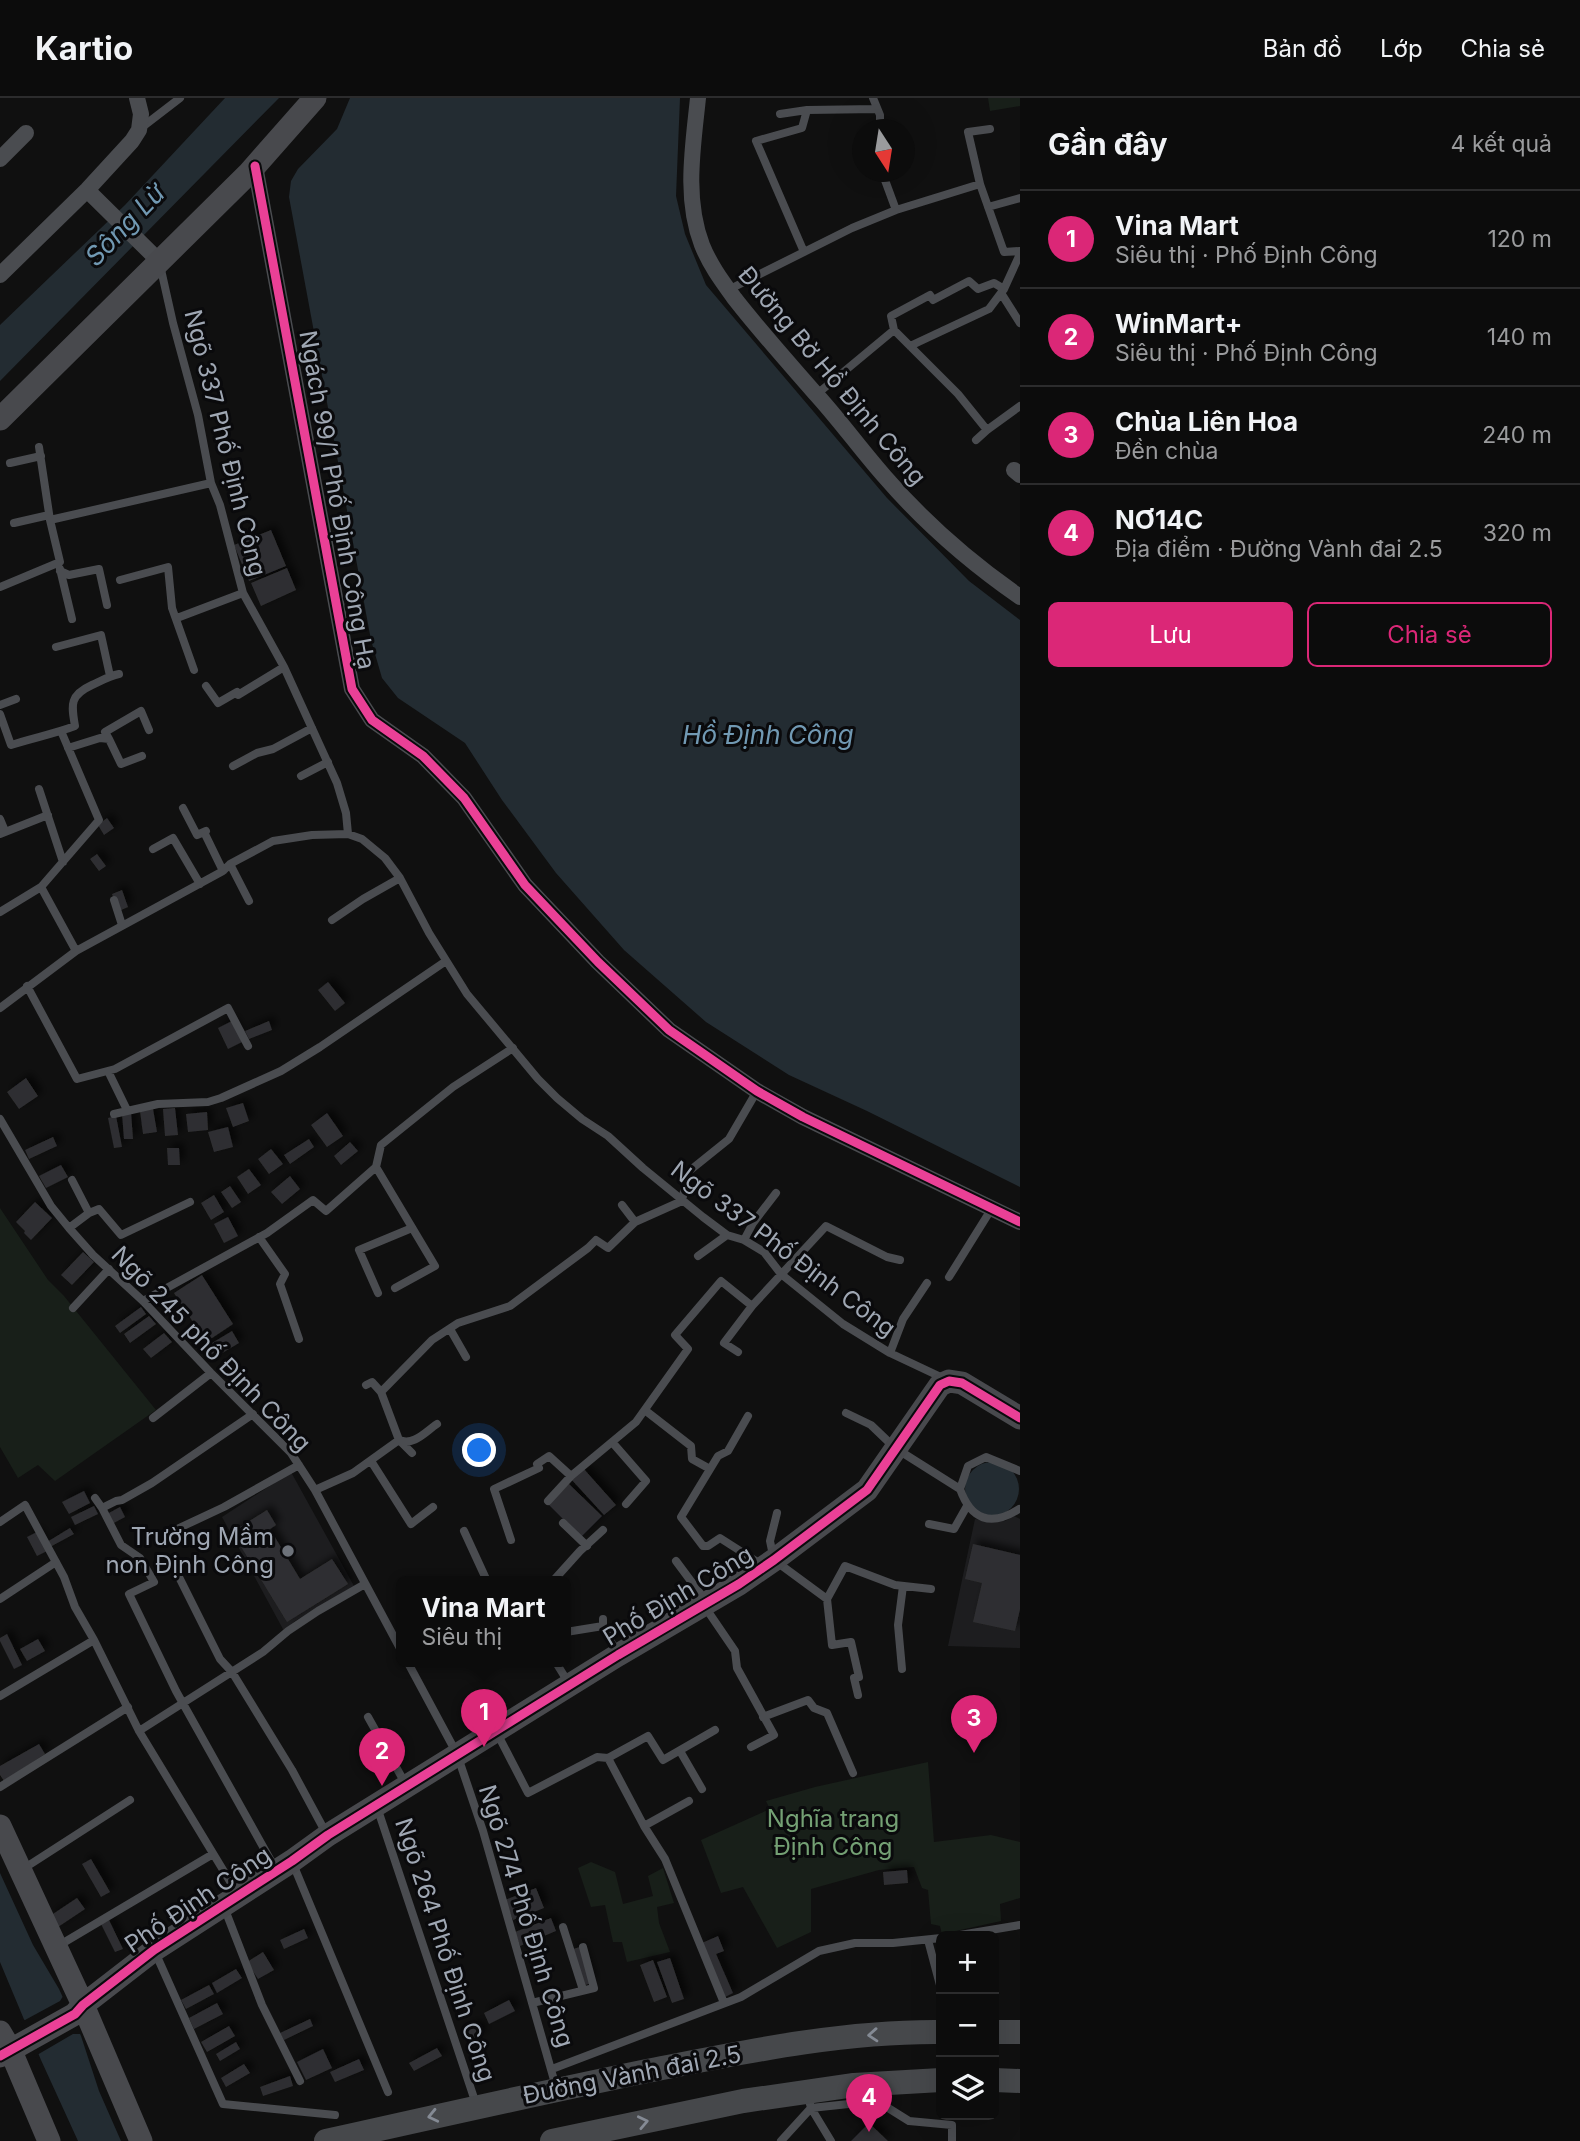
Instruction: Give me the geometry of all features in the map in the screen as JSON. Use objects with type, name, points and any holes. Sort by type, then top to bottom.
[{"type":"main road","name":"Đường Vành đai 2.5","points":[[326,2141],[391,2134],[554,2079],[848,2037],[936,2032]]},
{"type":"main road","points":[[999,2032],[1020,2032]]},
{"type":"main road","name":"Đường Vành đai 2.5","points":[[552,2141],[600,2136],[743,2101],[809,2100],[854,2085],[936,2080]]},
{"type":"main road","points":[[999,2080],[1020,2081]]},
{"type":"street","points":[[0,275],[124,152],[139,130],[141,114],[137,98]]},
{"type":"street","points":[[0,419],[153,254],[255,166],[315,98]]},
{"type":"street","name":"Đường Bờ Hồ Định Công","points":[[698,98],[691,169],[694,215],[702,245],[715,273],[759,330],[817,394],[885,478],[934,527],[1020,597]]},
{"type":"street","points":[[0,139],[26,133],[0,159]]},
{"type":"street","name":"Ngách 99/1 Phố Định Công Hạ","points":[[255,166],[352,689],[372,720],[423,756],[464,798],[525,885],[598,962],[669,1030],[757,1091],[803,1117],[1020,1222]]},
{"type":"street","points":[[87,190],[153,254]]},
{"type":"street","points":[[949,1381],[962,1383],[1020,1418]]},
{"type":"street","name":"Phố Định Công","points":[[9,2045],[79,2009],[154,1950],[328,1835],[618,1655],[739,1584],[769,1563],[867,1490],[940,1385],[949,1381]]},
{"type":"street","points":[[0,1826],[56,1947],[79,2009],[141,2141]]},
{"type":"street","points":[[9,2045],[49,2141]]},
{"type":"lane","points":[[139,130],[180,98]]},
{"type":"lane","points":[[873,98],[880,119]]},
{"type":"lane","points":[[780,114],[807,110],[877,109]]},
{"type":"lane","points":[[804,252],[756,141],[802,128],[807,110]]},
{"type":"lane","points":[[910,346],[989,309],[1002,291],[1020,252],[1004,252],[980,184],[968,132],[990,129]]},
{"type":"lane","points":[[886,182],[895,210]]},
{"type":"lane","points":[[729,290],[852,228],[895,210],[980,184]]},
{"type":"lane","points":[[988,206],[1020,198]]},
{"type":"lane","name":"Ngõ 337 Phố Định Công","points":[[153,254],[165,278],[173,323],[198,415],[211,483],[220,505],[243,593],[284,667],[328,762],[342,796],[348,834],[375,848],[400,878],[467,994],[556,1098],[608,1136],[682,1201],[727,1235],[744,1240],[764,1252],[781,1274],[843,1324],[890,1353],[949,1381]]},
{"type":"lane","points":[[987,430],[958,394],[894,330],[891,316],[930,295],[933,300],[969,281],[978,289],[994,283],[1002,291],[1020,323]]},
{"type":"lane","points":[[817,394],[894,330]]},
{"type":"lane","points":[[976,440],[1020,406]]},
{"type":"lane","points":[[10,463],[40,451],[50,517],[72,619]]},
{"type":"lane","points":[[14,523],[211,483]]},
{"type":"lane","points":[[0,587],[60,567]]},
{"type":"lane","points":[[60,567],[69,575],[99,569],[107,605]]},
{"type":"lane","points":[[120,580],[168,568],[173,608],[194,670]]},
{"type":"lane","points":[[177,618],[243,593]]},
{"type":"lane","points":[[0,714],[10,745],[75,726],[73,700],[79,691],[115,675],[101,635],[56,648]]},
{"type":"lane","points":[[206,686],[218,703],[237,692],[238,695],[284,667]]},
{"type":"lane","points":[[0,705],[16,699]]},
{"type":"lane","points":[[142,756],[121,764],[105,732],[141,711],[149,730]]},
{"type":"lane","points":[[233,766],[312,728]]},
{"type":"lane","points":[[0,912],[41,887],[99,820],[61,732]]},
{"type":"lane","points":[[68,748],[100,738],[109,739]]},
{"type":"lane","points":[[301,776],[328,762]]},
{"type":"lane","points":[[39,789],[63,862]]},
{"type":"lane","points":[[183,808],[197,835],[206,830],[249,901]]},
{"type":"lane","points":[[0,819],[3,833],[48,815]]},
{"type":"lane","points":[[0,1008],[76,951],[273,841],[312,835],[348,834]]},
{"type":"lane","points":[[153,849],[173,838],[200,884]]},
{"type":"lane","points":[[332,920],[400,878]]},
{"type":"lane","points":[[41,887],[76,951]]},
{"type":"lane","points":[[114,900],[122,925]]},
{"type":"lane","points":[[114,1114],[158,1104],[208,1102],[269,1076],[320,1047],[446,961]]},
{"type":"lane","points":[[27,986],[77,1079],[115,1069],[228,1008],[248,1046]]},
{"type":"lane","points":[[143,1301],[259,1237],[313,1200],[326,1210],[376,1167],[381,1145],[453,1087],[513,1048]]},
{"type":"lane","points":[[107,1071],[127,1110]]},
{"type":"lane","points":[[381,1392],[432,1340],[458,1324],[510,1306],[596,1240],[608,1248],[635,1222],[682,1201],[688,1172],[729,1139],[757,1091]]},
{"type":"lane","name":"Ngõ 245 phố Định Công","points":[[0,1119],[51,1206],[69,1228],[285,1446],[315,1490],[396,1641]]},
{"type":"lane","points":[[376,1167],[435,1266],[395,1288]]},
{"type":"lane","points":[[72,1180],[89,1213]]},
{"type":"lane","points":[[744,1240],[776,1193]]},
{"type":"lane","points":[[69,1228],[99,1209],[121,1235],[190,1202]]},
{"type":"lane","points":[[622,1205],[635,1222]]},
{"type":"lane","points":[[949,1277],[992,1209]]},
{"type":"lane","points":[[738,1352],[724,1343],[752,1306],[826,1226],[887,1257],[900,1260]]},
{"type":"lane","points":[[378,1293],[359,1250],[412,1228]]},
{"type":"lane","points":[[698,1256],[727,1235]]},
{"type":"lane","points":[[259,1237],[285,1274],[280,1284],[299,1339]]},
{"type":"lane","points":[[73,1308],[109,1269]]},
{"type":"lane","points":[[548,1502],[571,1476],[646,1411],[688,1349],[675,1335],[721,1281],[752,1306]]},
{"type":"lane","points":[[890,1353],[903,1320],[927,1283]]},
{"type":"lane","points":[[450,1329],[466,1357]]},
{"type":"lane","points":[[153,1418],[211,1373]]},
{"type":"lane","points":[[366,1385],[372,1382],[381,1392],[399,1440],[412,1453]]},
{"type":"lane","points":[[646,1411],[691,1446],[692,1459],[710,1469]]},
{"type":"lane","points":[[846,1413],[871,1425],[895,1448],[960,1489],[967,1506],[978,1516],[995,1519],[1007,1516],[1020,1507]]},
{"type":"lane","points":[[102,1508],[152,1483],[253,1414]]},
{"type":"lane","points":[[748,1416],[728,1451],[718,1456],[681,1517],[703,1546],[708,1546],[720,1538],[769,1563],[827,1599]]},
{"type":"lane","points":[[399,1440],[412,1442],[437,1424]]},
{"type":"lane","points":[[315,1490],[353,1473],[399,1440]]},
{"type":"lane","points":[[612,1442],[646,1481],[626,1504]]},
{"type":"lane","points":[[512,1540],[494,1489],[540,1468],[537,1464],[549,1456],[571,1476]]},
{"type":"lane","points":[[960,1489],[968,1466],[986,1457],[1020,1471]]},
{"type":"lane","points":[[371,1461],[411,1524],[433,1507]]},
{"type":"lane","points":[[178,1528],[223,1507],[299,1465]]},
{"type":"lane","points":[[95,1498],[121,1545],[140,1558],[154,1582],[129,1594],[183,1703],[284,1866],[388,2092]]},
{"type":"lane","points":[[0,1522],[25,1505],[139,1731],[213,1854],[262,2005],[300,2081]]},
{"type":"lane","points":[[929,1524],[954,1529],[967,1506]]},
{"type":"lane","points":[[769,1563],[770,1541],[777,1513]]},
{"type":"lane","points":[[495,1523],[504,1520]]},
{"type":"lane","points":[[563,1523],[587,1546]]},
{"type":"lane","points":[[557,1576],[603,1530]]},
{"type":"lane","points":[[464,1531],[483,1576]]},
{"type":"lane","points":[[676,1561],[735,1651],[737,1668],[774,1735],[751,1747]]},
{"type":"lane","points":[[0,1599],[56,1562]]},
{"type":"lane","points":[[858,1695],[854,1678],[859,1677],[851,1642],[832,1645],[827,1599],[845,1566],[879,1580],[931,1589]]},
{"type":"lane","points":[[178,1575],[220,1659],[232,1672],[328,1835]]},
{"type":"lane","points":[[139,1731],[263,1652],[318,1611],[365,1584]]},
{"type":"lane","points":[[902,1669],[898,1625],[903,1586]]},
{"type":"lane","points":[[571,1631],[603,1623],[618,1655]]},
{"type":"lane","points":[[0,1696],[94,1640]]},
{"type":"lane","points":[[410,1667],[457,1754]]},
{"type":"lane","points":[[558,1667],[569,1685]]},
{"type":"lane","points":[[763,1717],[808,1700],[814,1708],[827,1713],[853,1773]]},
{"type":"lane","points":[[0,1787],[128,1707]]},
{"type":"lane","points":[[368,1717],[407,1786]]},
{"type":"lane","points":[[496,1730],[528,1793],[597,1757],[608,1758],[648,1736],[663,1760],[715,1730]]},
{"type":"lane","points":[[680,1751],[702,1789]]},
{"type":"lane","name":"Ngõ 274 Phố Định Công","points":[[457,1754],[483,1831],[554,2079]]},
{"type":"lane","points":[[608,1758],[665,1859],[724,2003]]},
{"type":"lane","points":[[20,1870],[130,1800]]},
{"type":"lane","points":[[644,1826],[689,1801]]},
{"type":"lane","name":"Ngõ 264 Phố Định Công","points":[[376,1804],[477,2107]]},
{"type":"lane","points":[[56,1947],[213,1854]]},
{"type":"lane","points":[[984,1931],[1020,1925]]},
{"type":"lane","points":[[563,1927],[583,1990]]},
{"type":"lane","points":[[554,2079],[741,1997],[819,1951],[855,1943],[936,1939]]},
{"type":"lane","points":[[928,1940],[936,1970]]},
{"type":"lane","points":[[532,2003],[594,1988],[583,1947]]},
{"type":"lane","points":[[154,1950],[223,2104],[335,2115]]},
{"type":"lane","points":[[781,2141],[809,2100]]},
{"type":"lane","points":[[809,2100],[831,2141]]},
{"type":"lane","points":[[809,2100],[877,2101],[909,2120],[952,2125],[952,2141]]},
{"type":"shaded area","name":"Trường Mầm non Định Công","points":[[291,1472],[354,1586],[295,1621],[284,1631],[222,1517]]},
{"type":"shaded area","points":[[1014,1516],[1020,1519],[1020,1648],[948,1646],[975,1519],[993,1522],[1005,1521]]},
{"type":"green space","points":[[988,98],[1020,98],[1020,106],[990,111]]},
{"type":"green space","points":[[0,1208],[48,1280],[156,1410],[55,1481],[38,1465],[18,1478],[0,1447]]},
{"type":"green space","name":"Nghĩa trang Định Công","points":[[928,1762],[934,1842],[991,1835],[1020,1842],[1020,1898],[1000,1904],[1001,1921],[956,1931],[941,1931],[940,1926],[931,1924],[928,1890],[922,1888],[914,1867],[879,1870],[811,1889],[811,1932],[777,1948],[743,1887],[721,1893],[701,1840],[770,1809],[766,1801],[815,1787]]},
{"type":"green space","points":[[591,1862],[615,1872],[623,1904],[653,1896],[648,1876],[663,1868],[674,1903],[657,1907],[659,1923],[670,1952],[627,1962],[622,1942],[613,1942],[605,1905],[591,1907],[578,1868]]},
{"type":"water","name":"Sông Lừ","points":[[225,98],[279,98],[0,381],[0,325],[125,205]]},
{"type":"water","name":"Hồ Định Công","points":[[350,98],[680,98],[676,196],[685,234],[706,285],[887,498],[969,581],[1020,620],[1020,1187],[789,1075],[706,1022],[624,950],[556,873],[502,800],[465,743],[398,698],[382,678],[371,640],[289,197],[291,181],[298,169],[337,129]]},
{"type":"water","points":[[992,1462],[1011,1470],[1019,1489],[1011,1508],[992,1516],[973,1508],[965,1489],[973,1470]]},
{"type":"water","points":[[0,1873],[33,1945],[59,1989],[81,2036],[99,2091],[121,2141],[78,2141],[41,2060],[0,1962]]},
{"type":"pier","points":[[65,1993],[83,2034],[73,2034],[36,2058],[20,2019],[25,2020],[60,2001]]},
{"type":"building","points":[[271,530],[286,566],[249,581],[234,545]]},
{"type":"building","points":[[287,568],[296,590],[261,606],[251,583]]},
{"type":"building","points":[[107,818],[114,828],[104,835],[98,825]]},
{"type":"building","points":[[97,854],[106,866],[99,871],[90,859]]},
{"type":"building","points":[[122,890],[128,907],[119,911],[112,894]]},
{"type":"building","points":[[328,982],[345,1003],[335,1011],[318,990]]},
{"type":"building","points":[[232,1021],[242,1042],[228,1049],[218,1028]]},
{"type":"building","points":[[269,1021],[272,1030],[249,1039],[245,1031]]},
{"type":"building","points":[[26,1078],[38,1096],[19,1109],[7,1092]]},
{"type":"building","points":[[243,1103],[249,1121],[233,1127],[226,1108]]},
{"type":"building","points":[[175,1108],[178,1135],[165,1136],[163,1109]]},
{"type":"building","points":[[153,1109],[157,1132],[143,1134],[140,1111]]},
{"type":"building","points":[[131,1112],[133,1139],[124,1139],[122,1113]]},
{"type":"building","points":[[207,1112],[208,1130],[188,1132],[186,1114]]},
{"type":"building","points":[[327,1113],[343,1136],[327,1147],[311,1125]]},
{"type":"building","points":[[116,1116],[122,1147],[114,1148],[108,1118]]},
{"type":"building","points":[[228,1127],[233,1147],[214,1152],[208,1132]]},
{"type":"building","points":[[53,1137],[57,1146],[29,1159],[25,1150]]},
{"type":"building","points":[[309,1139],[314,1147],[290,1164],[284,1155]]},
{"type":"building","points":[[350,1142],[358,1151],[341,1165],[334,1156]]},
{"type":"building","points":[[167,1148],[179,1148],[180,1165],[168,1165]]},
{"type":"building","points":[[271,1149],[283,1164],[269,1174],[258,1159]]},
{"type":"building","points":[[61,1165],[68,1177],[46,1188],[39,1176]]},
{"type":"building","points":[[249,1169],[261,1185],[248,1194],[237,1177]]},
{"type":"building","points":[[290,1176],[300,1189],[282,1204],[271,1192]]},
{"type":"building","points":[[230,1186],[241,1202],[232,1208],[221,1192]]},
{"type":"building","points":[[214,1195],[224,1212],[211,1220],[201,1203]]},
{"type":"building","points":[[35,1202],[52,1218],[31,1240],[16,1222]]},
{"type":"building","points":[[228,1217],[238,1236],[224,1243],[214,1224]]},
{"type":"building","points":[[83,1252],[94,1262],[72,1285],[61,1275]]},
{"type":"building","points":[[202,1275],[233,1324],[206,1342],[174,1293]]},
{"type":"building","points":[[141,1307],[146,1314],[120,1333],[115,1326]]},
{"type":"building","points":[[149,1316],[156,1324],[130,1343],[124,1334]]},
{"type":"building","points":[[232,1331],[239,1343],[214,1358],[207,1346]]},
{"type":"building","points":[[164,1333],[172,1342],[151,1358],[143,1349]]},
{"type":"building","points":[[583,1468],[616,1505],[604,1515],[571,1479]]},
{"type":"building","points":[[569,1484],[602,1516],[581,1537],[548,1504]]},
{"type":"building","points":[[84,1491],[90,1503],[69,1514],[62,1502]]},
{"type":"building","points":[[94,1506],[98,1514],[75,1525],[71,1517]]},
{"type":"building","points":[[120,1507],[125,1517],[112,1524],[107,1514]]},
{"type":"building","points":[[267,1510],[276,1525],[270,1529],[300,1579],[332,1559],[348,1584],[287,1622],[232,1532]]},
{"type":"building","points":[[70,1528],[74,1534],[50,1547],[47,1542]]},
{"type":"building","points":[[37,1532],[47,1551],[37,1556],[27,1537]]},
{"type":"building","points":[[973,1544],[1020,1555],[1020,1609],[1015,1631],[973,1622],[982,1583],[965,1579]]},
{"type":"building","points":[[7,1634],[22,1665],[14,1669],[0,1641],[0,1638]]},
{"type":"building","points":[[38,1639],[45,1651],[27,1661],[20,1649]]},
{"type":"building","points":[[39,1744],[45,1754],[4,1781],[0,1775],[0,1766]]},
{"type":"building","points":[[91,1859],[110,1892],[101,1897],[82,1864]]},
{"type":"building","points":[[907,1870],[908,1883],[884,1885],[883,1872]]},
{"type":"building","points":[[536,1888],[544,1908],[513,1920],[505,1900]]},
{"type":"building","points":[[77,1898],[85,1909],[58,1927],[50,1916]]},
{"type":"building","points":[[551,1918],[556,1931],[520,1946],[515,1932]]},
{"type":"building","points":[[109,1920],[123,1949],[115,1952],[101,1924]]},
{"type":"building","points":[[304,1929],[308,1938],[284,1949],[280,1940]]},
{"type":"building","points":[[718,1936],[724,1951],[716,1954],[733,1993],[725,1997],[702,1943]]},
{"type":"building","points":[[580,1947],[592,1983],[582,1986],[570,1950]]},
{"type":"building","points":[[263,1952],[274,1970],[258,1979],[247,1962]]},
{"type":"building","points":[[670,1958],[684,1999],[672,2003],[657,1962]]},
{"type":"building","points":[[653,1960],[667,1997],[654,2002],[640,1965]]},
{"type":"building","points":[[236,1969],[242,1978],[217,1993],[212,1983]]},
{"type":"building","points":[[209,1985],[214,1994],[186,2009],[181,2000]]},
{"type":"building","points":[[509,2000],[515,2011],[489,2024],[484,2013]]},
{"type":"building","points":[[217,2003],[223,2014],[194,2029],[189,2018]]},
{"type":"building","points":[[310,2019],[313,2026],[284,2040],[280,2033]]},
{"type":"building","points":[[479,2025],[483,2035],[465,2041],[461,2030]]},
{"type":"building","points":[[229,2026],[235,2036],[207,2052],[201,2042]]},
{"type":"building","points":[[236,2042],[240,2049],[220,2061],[216,2054]]},
{"type":"building","points":[[437,2048],[442,2056],[414,2071],[409,2063]]},
{"type":"building","points":[[323,2049],[332,2068],[306,2080],[297,2062]]},
{"type":"building","points":[[359,2059],[364,2070],[335,2082],[330,2072]]},
{"type":"building","points":[[244,2064],[250,2073],[226,2087],[221,2078]]},
{"type":"building","points":[[290,2076],[293,2086],[263,2096],[260,2087]]},
{"type":"building","points":[[869,2123],[888,2141],[851,2141]]},
{"type":"cycle path","points":[[255,166],[352,689],[372,720],[423,756],[464,798],[525,885],[598,962],[669,1030],[757,1091],[803,1117],[1020,1222]]},
{"type":"cycle path","points":[[0,2056],[75,2014],[154,1950],[328,1835],[774,1560],[867,1490],[940,1385],[949,1381],[962,1383],[1020,1418]]},
{"type":"place","name":"Trường Mầm non Định Công","points":[[288,1551]]},
{"type":"place","name":"Vina Mart","points":[[484,1747]]},
{"type":"place","name":"Chùa Liên Hoa","points":[[974,1753]]},
{"type":"place","name":"WinMart+","points":[[382,1786]]},
{"type":"place","name":"NƠ14C","points":[[869,2132]]}]
